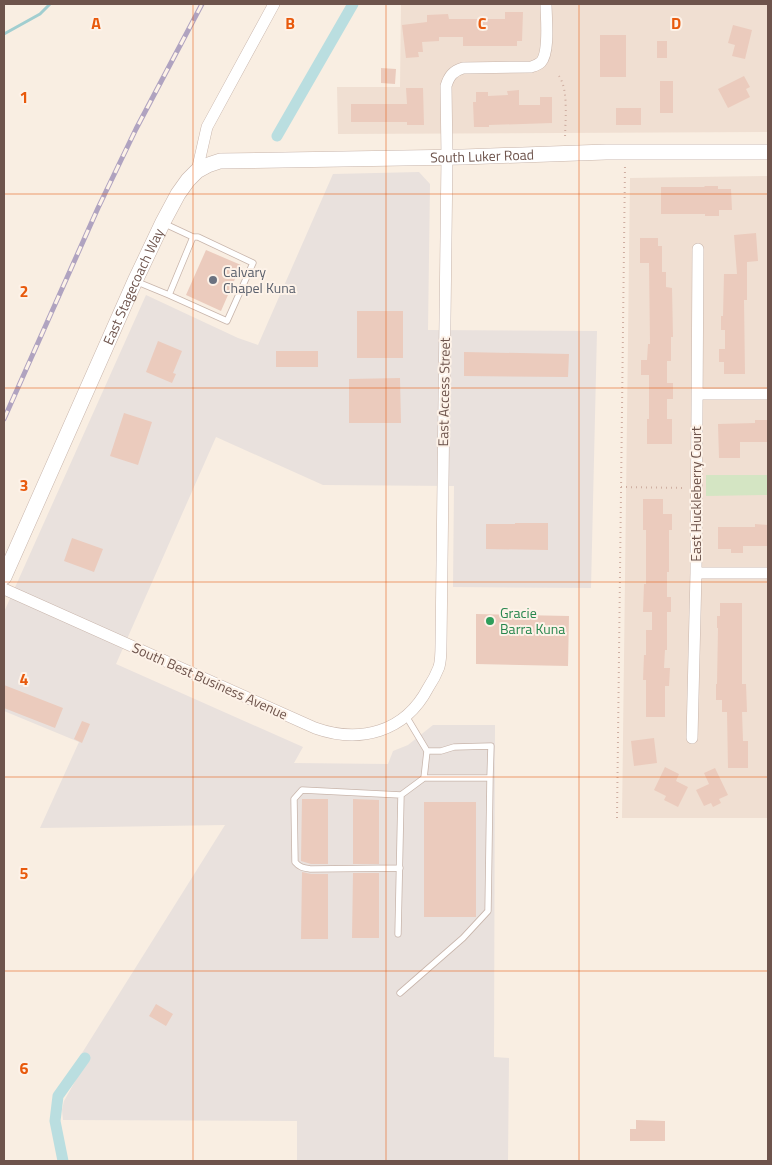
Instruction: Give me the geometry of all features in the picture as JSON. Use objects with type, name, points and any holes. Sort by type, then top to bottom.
[{"type":"street","name":"East Stagecoach Way","points":[[4,577],[163,222],[178,194],[197,171],[207,127],[274,4]]},
{"type":"street","name":"East Access Street","points":[[416,706],[424,696],[439,667],[442,644],[447,157],[446,86],[452,73],[458,69],[531,67],[541,62],[547,50],[546,4]]},
{"type":"street","name":"South Luker Road","points":[[197,171],[220,161],[606,152],[768,152]]},
{"type":"street","name":"East Huckleberry Court","points":[[692,738],[696,573],[698,249]]},
{"type":"street","points":[[697,394],[768,394]]},
{"type":"street","points":[[696,573],[768,573]]},
{"type":"street","name":"South Best Business Avenue","points":[[4,589],[315,728],[328,732],[341,735],[369,733],[395,724],[416,706]]},
{"type":"lane","points":[[135,282],[227,321],[253,263],[163,222]]},
{"type":"lane","points":[[169,295],[193,237]]},
{"type":"lane","points":[[406,716],[427,751],[424,778]]},
{"type":"lane","points":[[400,993],[463,938],[488,911],[491,746],[454,747],[441,751],[427,751]]},
{"type":"lane","points":[[400,868],[311,869],[299,867],[295,862],[294,800],[302,790],[401,795],[424,778],[490,778]]},
{"type":"lane","points":[[398,934],[401,795]]},
{"type":"path","points":[[559,76],[563,85],[565,142]]},
{"type":"path","points":[[617,818],[626,165]]},
{"type":"path","points":[[621,487],[686,488]]},
{"type":"shaded area","points":[[401,4],[768,4],[768,132],[338,134],[337,87],[400,87]]},
{"type":"shaded area","points":[[419,172],[430,184],[428,330],[597,331],[591,588],[453,587],[454,486],[323,485],[216,437],[116,664],[303,747],[294,763],[388,764],[393,751],[408,745],[433,725],[495,725],[494,1057],[509,1058],[508,1161],[297,1161],[297,1121],[63,1120],[62,1110],[64,1101],[86,1062],[77,1061],[225,825],[40,828],[79,742],[4,711],[4,612],[146,295],[238,338],[258,345],[333,174]]},
{"type":"shaded area","points":[[768,176],[768,818],[622,818],[630,178]]},
{"type":"green space","points":[[706,475],[768,475],[768,495],[706,496]]},
{"type":"building","points":[[505,12],[523,12],[522,41],[517,41],[517,46],[463,46],[463,37],[439,37],[439,41],[422,42],[423,52],[418,52],[419,57],[406,58],[402,25],[427,22],[427,15],[448,14],[449,19],[505,19]]},
{"type":"building","points":[[733,25],[752,30],[745,59],[732,56],[735,45],[728,43]]},
{"type":"building","points":[[600,35],[626,35],[626,77],[600,77]]},
{"type":"building","points":[[657,41],[667,41],[667,58],[657,58]]},
{"type":"building","points":[[381,68],[396,69],[395,84],[381,83]]},
{"type":"building","points":[[744,76],[750,87],[746,89],[750,97],[728,108],[718,89]]},
{"type":"building","points":[[660,81],[673,81],[673,113],[660,113]]},
{"type":"building","points":[[406,88],[423,88],[424,125],[407,125],[407,122],[351,122],[351,104],[407,104]]},
{"type":"building","points":[[519,90],[519,105],[540,105],[540,97],[552,97],[552,123],[474,127],[473,102],[476,102],[476,92],[488,92],[488,96],[508,95],[507,91]]},
{"type":"building","points":[[616,108],[641,108],[641,125],[616,125]]},
{"type":"building","points":[[718,186],[718,189],[731,189],[732,210],[719,210],[719,216],[705,216],[705,214],[661,214],[661,187]]},
{"type":"building","points":[[756,233],[758,261],[747,262],[747,300],[744,300],[745,374],[724,374],[724,362],[719,362],[719,349],[725,349],[725,330],[721,330],[724,274],[737,274],[734,235]]},
{"type":"building","points":[[640,238],[658,238],[658,246],[662,246],[662,272],[666,272],[666,287],[672,288],[673,337],[671,337],[671,361],[667,361],[667,383],[673,383],[673,399],[667,399],[667,419],[672,419],[672,444],[647,444],[649,375],[641,375],[641,360],[647,360],[648,344],[650,344],[649,263],[640,263]]},
{"type":"building","name":"Calvary Chapel Kuna","points":[[206,250],[241,265],[221,311],[186,295]]},
{"type":"building","points":[[357,311],[403,311],[403,358],[357,358]]},
{"type":"building","points":[[158,341],[182,351],[173,373],[176,374],[172,383],[146,372]]},
{"type":"building","points":[[276,351],[318,351],[318,367],[276,367]]},
{"type":"building","points":[[464,352],[569,354],[568,377],[464,376]]},
{"type":"building","points":[[400,378],[401,423],[349,423],[349,379]]},
{"type":"building","points":[[124,413],[152,422],[138,465],[110,456]]},
{"type":"building","points":[[755,420],[768,420],[768,442],[740,442],[740,458],[719,458],[718,424],[755,423]]},
{"type":"building","points":[[643,499],[663,499],[663,514],[672,514],[672,530],[669,530],[669,572],[667,572],[667,597],[671,597],[671,612],[667,612],[667,650],[665,650],[664,668],[670,668],[669,686],[665,686],[665,717],[646,717],[646,680],[643,680],[644,655],[646,655],[646,630],[652,630],[652,612],[643,612],[644,584],[646,584],[646,530],[643,530]]},
{"type":"building","points":[[548,523],[548,550],[486,549],[486,524]]},
{"type":"building","points":[[755,524],[768,525],[768,546],[743,546],[743,553],[731,553],[731,549],[718,549],[718,527],[755,527]]},
{"type":"building","points":[[72,538],[103,549],[94,572],[64,561]]},
{"type":"building","points":[[720,603],[742,603],[742,684],[746,684],[747,712],[742,712],[743,741],[748,741],[748,768],[728,768],[727,712],[722,712],[722,700],[716,700],[717,616],[720,616]]},
{"type":"building","points":[[476,614],[569,616],[568,666],[476,664]]},
{"type":"building","points":[[4,685],[63,708],[55,728],[4,708]]},
{"type":"building","points":[[82,721],[90,724],[82,743],[74,739]]},
{"type":"building","points":[[654,738],[657,763],[634,766],[631,741]]},
{"type":"building","points":[[665,767],[679,774],[676,781],[688,787],[678,807],[664,800],[666,796],[654,790]]},
{"type":"building","points":[[715,768],[728,795],[719,799],[721,803],[713,807],[711,803],[704,806],[696,790],[709,784],[704,773]]},
{"type":"building","points":[[302,799],[328,799],[328,864],[311,864],[301,861]]},
{"type":"building","points":[[353,799],[379,800],[379,864],[353,864]]},
{"type":"building","points":[[424,802],[476,802],[476,917],[424,917]]},
{"type":"building","points":[[302,872],[328,874],[328,939],[301,939]]},
{"type":"building","points":[[353,873],[379,873],[379,938],[352,938]]},
{"type":"building","points":[[156,1004],[173,1014],[166,1026],[149,1016]]},
{"type":"building","points":[[636,1120],[665,1121],[665,1141],[630,1141],[630,1129],[636,1129]]},
{"type":"waterway","points":[[4,34],[40,14],[50,4]]},
{"type":"waterway","points":[[277,136],[353,4]]},
{"type":"waterway","points":[[63,1161],[55,1121],[58,1096],[85,1058]]},
{"type":"railway","points":[[4,419],[98,208],[136,129],[202,4]]},
{"type":"place","name":"Calvary Chapel Kuna","points":[[213,280]]},
{"type":"place","name":"Gracie Barra Kuna","points":[[490,621]]}]
